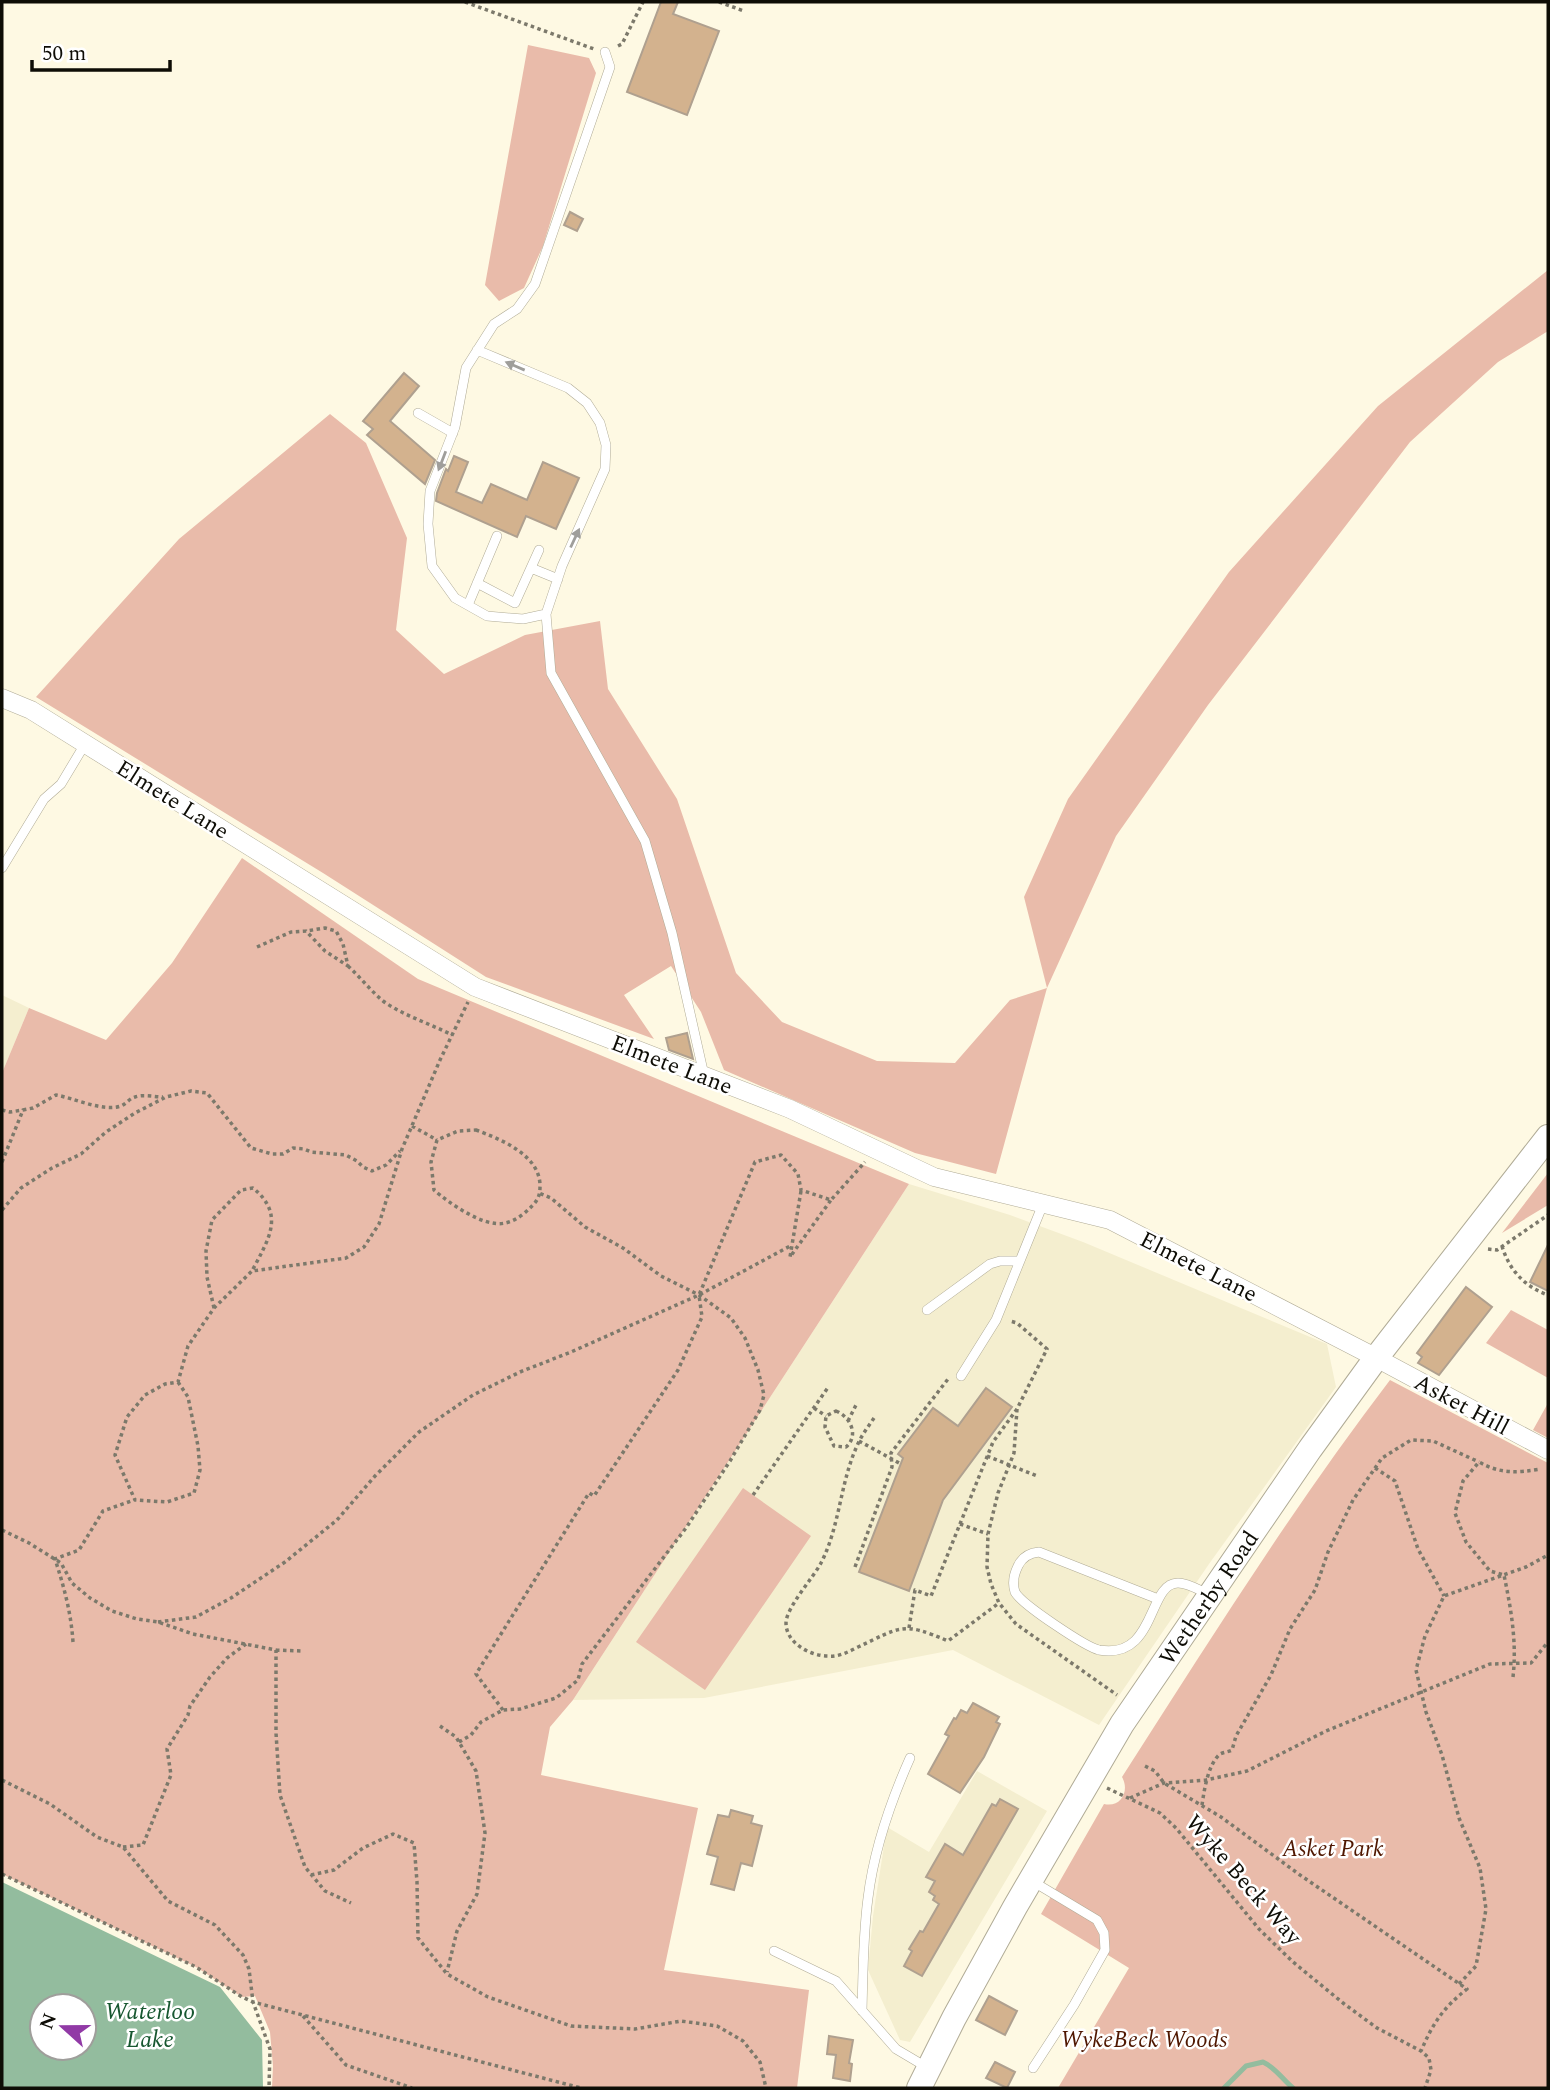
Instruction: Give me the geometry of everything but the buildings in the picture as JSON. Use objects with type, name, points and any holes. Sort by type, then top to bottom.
[{"type":"street","name":"Elmete Lane","points":[[2,698],[31,710],[475,987],[790,1109],[934,1177],[1110,1220],[1376,1358]]},
{"type":"street","name":"Wetherby Road","points":[[925,2079],[954,2018],[1122,1724],[1310,1449],[1376,1358],[1548,1137]]},
{"type":"street","name":"Asket Hill","points":[[1376,1358],[1548,1450]]},
{"type":"lane","points":[[546,614],[523,619],[487,616],[455,598],[432,566],[428,524],[430,491],[453,433],[466,368],[494,324],[517,309],[535,284],[610,67],[605,52]]},
{"type":"lane","points":[[477,350],[568,388],[587,403],[600,423],[606,445],[605,469],[546,614],[551,673],[645,841],[672,933],[705,1077]]},
{"type":"lane","points":[[418,413],[453,433]]},
{"type":"lane","points":[[468,605],[497,536]]},
{"type":"lane","points":[[477,583],[515,603],[539,550]]},
{"type":"lane","points":[[531,568],[558,579]]},
{"type":"lane","points":[[2,868],[44,799],[61,784],[85,744]]},
{"type":"lane","points":[[961,1376],[998,1316],[1043,1204]]},
{"type":"lane","points":[[927,1310],[990,1264],[1020,1261]]},
{"type":"lane","points":[[1158,1599],[1039,1552],[1027,1555],[1018,1564],[1014,1576],[1015,1591],[1024,1602],[1084,1644],[1098,1650],[1126,1647],[1138,1638],[1147,1627],[1165,1587],[1175,1583],[1210,1595]]},
{"type":"lane","points":[[862,2011],[868,1896],[881,1834],[893,1796],[910,1758]]},
{"type":"lane","points":[[1031,1880],[1097,1920],[1104,1933],[1105,1950],[1074,2005],[1033,2068]]},
{"type":"lane","points":[[774,1951],[836,1981],[925,2079]]},
{"type":"path","points":[[465,2],[605,52],[622,44],[643,2]]},
{"type":"path","points":[[719,2],[744,11]]},
{"type":"path","points":[[257,947],[291,932],[326,928],[336,931],[343,944],[348,966]]},
{"type":"path","points":[[306,931],[325,951],[348,966],[382,1000],[405,1015],[452,1035]]},
{"type":"path","points":[[252,1271],[346,1258],[364,1247],[379,1224],[402,1149],[475,987]]},
{"type":"path","points":[[2,1210],[21,1188],[51,1168],[80,1154],[125,1119],[166,1097],[191,1091],[206,1093],[251,1148],[272,1154],[283,1154],[293,1148],[311,1153],[335,1153],[346,1155],[372,1171],[386,1165],[402,1149]]},
{"type":"path","points":[[2,1110],[10,1112],[33,1108],[56,1095],[73,1101],[107,1106],[120,1106],[136,1096],[166,1097]]},
{"type":"path","points":[[2,1162],[23,1110]]},
{"type":"path","points":[[412,1126],[438,1140]]},
{"type":"path","points":[[475,1130],[517,1149],[534,1167],[540,1184],[538,1200],[523,1215],[504,1224],[480,1219],[449,1203],[435,1189],[431,1163],[438,1140],[458,1131],[475,1130]]},
{"type":"path","points":[[503,1710],[476,1674],[589,1493],[594,1496],[678,1370],[702,1317],[699,1295],[755,1162],[781,1155],[798,1174],[801,1190],[790,1257],[831,1200],[876,1150]]},
{"type":"path","points":[[55,1559],[79,1550],[103,1511],[135,1500],[167,1502],[194,1493],[201,1470],[198,1446],[188,1397],[178,1382],[188,1346],[214,1308],[252,1271],[267,1240],[273,1222],[270,1208],[264,1197],[253,1188],[241,1190],[212,1220],[206,1251],[207,1278],[214,1308]]},
{"type":"path","points":[[801,1190],[831,1200]]},
{"type":"path","points":[[459,1742],[471,1735],[481,1722],[503,1710],[520,1709],[556,1698],[578,1681],[582,1664],[686,1528],[730,1461],[760,1410],[764,1395],[758,1370],[745,1338],[731,1318],[699,1295],[661,1276],[623,1248],[585,1227],[551,1198],[539,1193]]},
{"type":"path","points":[[1462,1247],[1497,1250],[1548,1215]]},
{"type":"path","points":[[158,1622],[196,1618],[285,1562],[337,1520],[374,1476],[419,1432],[473,1395],[699,1295],[792,1245]]},
{"type":"path","points":[[1502,1247],[1510,1266],[1521,1279],[1530,1287],[1548,1295]]},
{"type":"path","points":[[909,1628],[915,1590],[931,1596],[993,1442],[1017,1409],[1047,1349],[1017,1324],[998,1316]]},
{"type":"path","points":[[855,1567],[892,1467],[891,1454],[946,1380],[961,1376]]},
{"type":"path","points":[[135,1500],[115,1455],[127,1417],[145,1395],[165,1384],[178,1382]]},
{"type":"path","points":[[753,1495],[829,1386]]},
{"type":"path","points":[[848,1422],[856,1405]]},
{"type":"path","points":[[814,1408],[826,1416]]},
{"type":"path","points":[[836,1411],[843,1414],[848,1422],[853,1434],[850,1443],[842,1448],[831,1443],[824,1424],[826,1416],[836,1411]]},
{"type":"path","points":[[874,1418],[856,1447],[830,1544],[816,1572],[788,1614],[786,1623],[792,1640],[799,1647],[816,1655],[827,1656],[838,1656],[895,1630],[909,1628],[924,1630],[948,1641],[1015,1591]]},
{"type":"path","points":[[1202,1805],[1206,1780],[1220,1754],[1232,1750],[1236,1736],[1271,1675],[1290,1629],[1315,1590],[1328,1552],[1353,1500],[1381,1458],[1411,1440],[1433,1441],[1493,1470],[1524,1472],[1541,1469]]},
{"type":"path","points":[[859,1441],[901,1464]]},
{"type":"path","points":[[850,1443],[856,1447]]},
{"type":"path","points":[[987,1456],[1037,1476]]},
{"type":"path","points":[[1479,1462],[1463,1481],[1455,1513],[1466,1542],[1490,1571],[1504,1575]]},
{"type":"path","points":[[1375,1468],[1395,1481],[1418,1549],[1444,1597]]},
{"type":"path","points":[[960,1524],[988,1534]]},
{"type":"path","points":[[2,1530],[61,1563],[72,1584],[112,1611],[193,1634],[276,1650],[303,1651]]},
{"type":"path","points":[[1460,1984],[1476,1966],[1486,1909],[1480,1868],[1459,1818],[1442,1755],[1426,1712],[1416,1670],[1425,1636],[1444,1597],[1526,1567],[1548,1555]]},
{"type":"path","points":[[55,1559],[69,1607],[72,1642]]},
{"type":"path","points":[[1504,1575],[1512,1616],[1515,1664],[1513,1677]]},
{"type":"path","points":[[1130,1798],[1164,1783],[1206,1780],[1247,1771],[1326,1731],[1490,1664],[1531,1663],[1548,1642]]},
{"type":"path","points":[[2,1780],[50,1804],[97,1837],[123,1847],[144,1845],[171,1775],[167,1749],[188,1715],[190,1706],[210,1677],[227,1658],[246,1644]]},
{"type":"path","points":[[276,1650],[276,1734],[280,1795],[304,1867],[325,1891],[351,1903]]},
{"type":"path","points":[[440,1726],[456,1737],[477,1771],[485,1833],[477,1894],[457,1931],[447,1973]]},
{"type":"path","points":[[1145,1766],[1155,1771],[1164,1783],[1221,1817],[1300,1875],[1467,1989],[1450,2003],[1432,2025],[1421,2051],[1429,2058],[1431,2070],[1425,2088]]},
{"type":"path","name":"Wyke Beck Way","points":[[1111,1778],[1105,1787],[1160,1813],[1176,1828],[1259,1929],[1293,1962],[1377,2028],[1421,2051]]},
{"type":"path","points":[[311,1875],[334,1870],[363,1848],[393,1834],[414,1843],[418,1938],[447,1973],[488,1997],[571,2026],[635,2029],[681,2021],[717,2026],[743,2041],[760,2062],[766,2088]]},
{"type":"path","points":[[123,1847],[168,1901],[215,1925],[243,1955],[249,1969],[253,2002],[270,2049],[269,2088]]},
{"type":"path","points":[[2,1874],[196,1967],[253,2002],[581,2088]]},
{"type":"path","points":[[302,2015],[346,2065],[412,2088]]},
{"type":"shaded area","points":[[2,995],[29,1008],[2,1073]]},
{"type":"shaded area","points":[[909,1184],[1010,1215],[1083,1242],[1327,1344],[1336,1387],[1209,1564],[1099,1725],[953,1650],[704,1698],[573,1700]]},
{"type":"shaded area","points":[[977,1771],[1047,1811],[910,2042],[900,2040],[868,1970],[873,1916],[887,1827],[929,1852]]},
{"type":"green space","points":[[528,45],[589,58],[596,73],[543,246],[524,288],[499,301],[485,285]]},
{"type":"green space","points":[[1548,270],[1548,331],[1498,362],[1410,442],[1208,705],[1116,836],[1047,988],[1024,897],[1068,799],[1229,572],[1378,406]]},
{"type":"green space","points":[[330,414],[366,443],[407,538],[396,630],[444,674],[525,635],[600,621],[608,689],[677,799],[736,973],[782,1022],[877,1061],[955,1063],[1010,1000],[1047,988],[996,1174],[915,1153],[724,1070],[701,1012],[671,966],[624,995],[654,1039],[486,977],[323,873],[36,697],[179,539]]},
{"type":"green space","points":[[242,858],[418,979],[909,1184],[573,1700],[550,1727],[541,1775],[698,1808],[664,1970],[809,1990],[797,2088],[272,2088],[270,2032],[255,1996],[242,1997],[196,1967],[2,1874],[2,1073],[29,1008],[106,1040],[172,963]]},
{"type":"green space","points":[[1548,1173],[1548,1205],[1502,1233]]},
{"type":"green space","points":[[1511,1310],[1548,1330],[1548,1378],[1486,1343]]},
{"type":"green space","name":"Asket Park","points":[[1390,1380],[1548,1463],[1548,2088],[1058,2088],[1129,1968],[1041,1914],[1104,1804],[1110,1805],[1122,1797],[1125,1788],[1122,1777],[1219,1626],[1319,1477]]},
{"type":"green space","points":[[1548,1403],[1548,1438],[1533,1430]]},
{"type":"green space","points":[[743,1488],[811,1536],[705,1690],[636,1642]]},
{"type":"water","name":"Waterloo Lake","points":[[2,1882],[220,1987],[262,2040],[263,2088],[2,2088]]},
{"type":"waterway","points":[[1224,2088],[1246,2066],[1263,2062],[1293,2088]]},
{"type":"park label","name":"WykeBeck Woods","points":[[1144,2039]]}]
